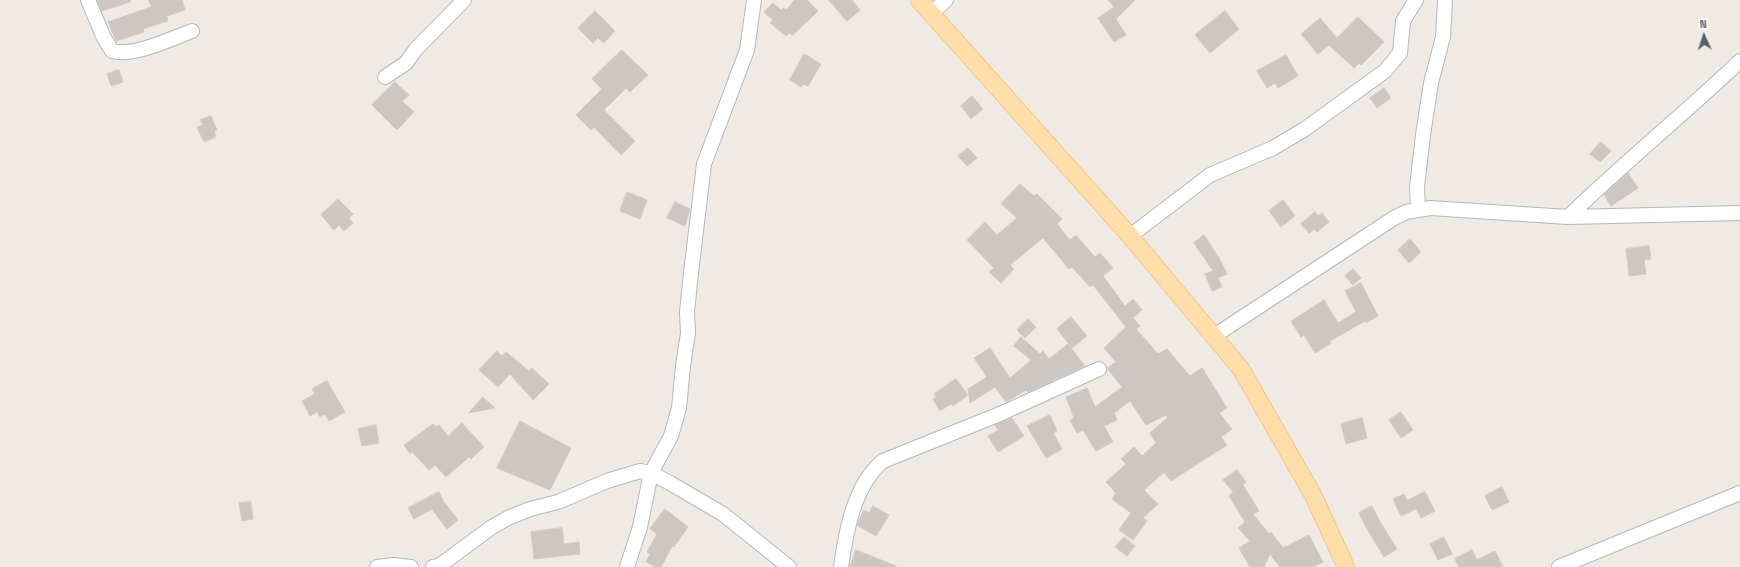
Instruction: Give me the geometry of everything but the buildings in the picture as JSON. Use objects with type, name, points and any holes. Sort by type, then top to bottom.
[{"type":"main road","points":[[920,0],[1130,236],[1241,369],[1309,488],[1346,567]]},
{"type":"street","points":[[88,0],[104,38],[112,51],[120,53],[136,50],[192,31]]},
{"type":"street","points":[[385,77],[406,63],[416,49],[464,0]]},
{"type":"street","points":[[627,567],[640,527],[651,473],[671,436],[679,408],[688,333],[687,312],[690,281],[704,164],[746,50],[754,0]]},
{"type":"street","points":[[932,13],[946,0]]},
{"type":"street","points":[[1130,236],[1210,175],[1266,150],[1305,129],[1385,71],[1400,53],[1403,21],[1416,0]]},
{"type":"street","points":[[1418,208],[1417,187],[1423,135],[1431,83],[1443,37],[1445,0]]},
{"type":"street","points":[[1568,216],[1691,107],[1740,61]]},
{"type":"street","points":[[1214,336],[1394,218],[1418,208],[1568,216],[1740,213]]},
{"type":"street","points":[[841,567],[844,541],[858,497],[873,468],[883,460],[1000,414],[1099,368]]},
{"type":"street","points":[[433,567],[439,566],[492,527],[508,518],[530,509],[558,502],[607,481],[634,472],[646,471],[691,494],[723,514],[789,567]]},
{"type":"street","points":[[1559,567],[1740,494]]},
{"type":"street","points":[[377,567],[394,565],[411,567]]}]
